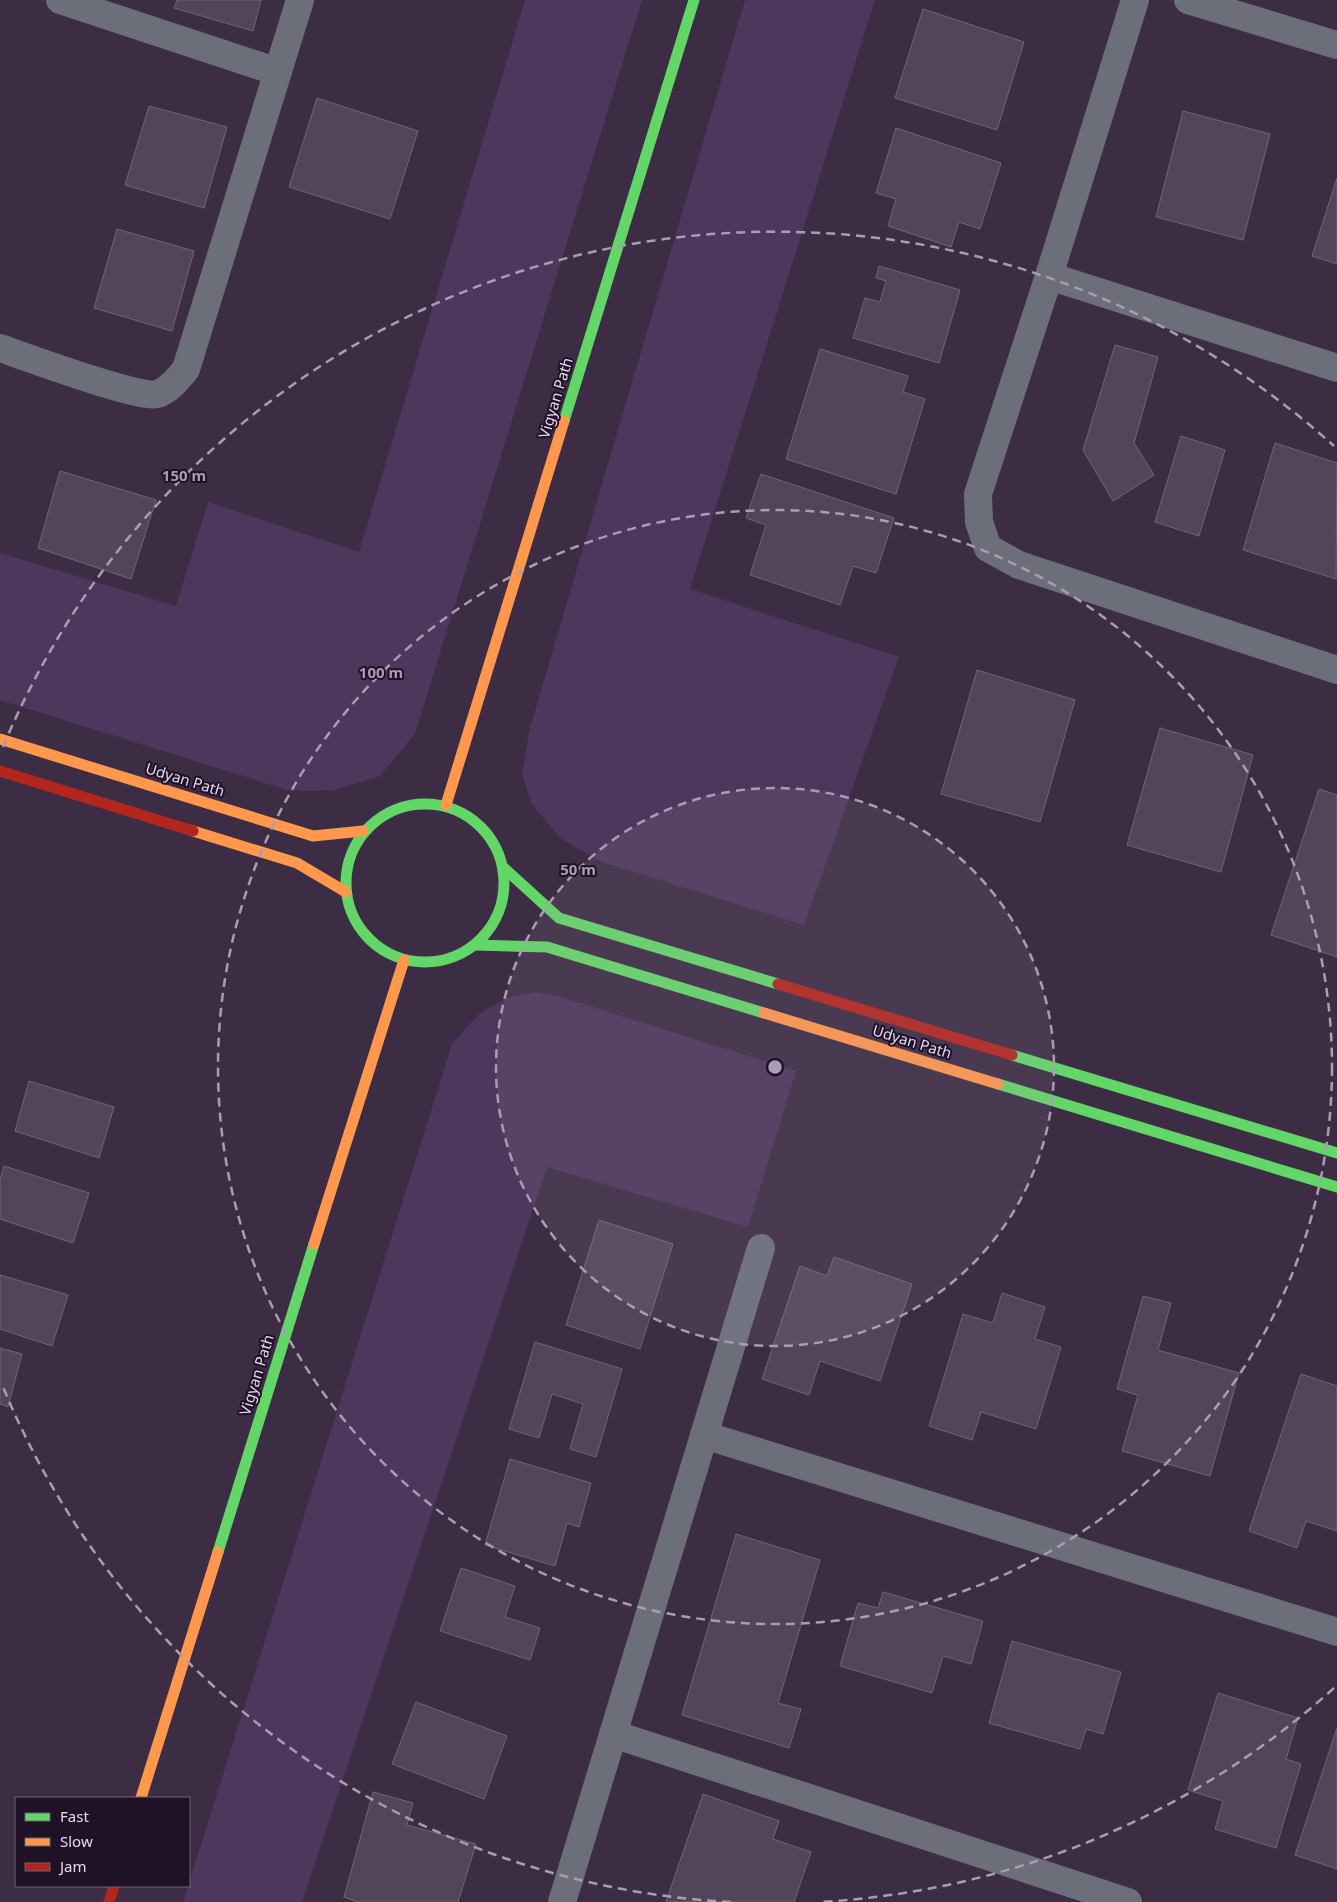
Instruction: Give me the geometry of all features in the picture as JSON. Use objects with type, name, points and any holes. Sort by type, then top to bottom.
[{"type":"main road","name":"Vigyan Path","points":[[446,805],[694,0]]},
{"type":"main road","name":"Udyan Path","points":[[0,738],[313,836],[363,831]]},
{"type":"main road","points":[[0,772],[296,863],[346,892]]},
{"type":"main road","points":[[420,802],[446,805],[472,818],[495,843],[504,868],[502,904],[491,929],[475,945],[450,959],[432,963],[404,960],[375,945],[356,922],[346,892],[345,882],[348,861],[363,831],[386,813],[420,802]]},
{"type":"main road","name":"Udyan Path","points":[[504,868],[559,918],[1337,1153]]},
{"type":"main road","name":"Udyan Path","points":[[475,945],[547,947],[1337,1187]]},
{"type":"main road","name":"Vigyan Path","points":[[141,1797],[362,1087],[404,960]]},
{"type":"main road","points":[[109,1902],[114,1887]]},
{"type":"street","points":[[60,0],[278,72]]},
{"type":"street","points":[[0,348],[131,392],[156,395],[174,384],[186,369],[300,0]]},
{"type":"street","points":[[1135,0],[1049,276],[978,494],[979,522],[988,548],[1019,565],[1337,670]]},
{"type":"street","points":[[1188,0],[1337,45]]},
{"type":"street","points":[[1049,276],[1337,368]]},
{"type":"street","points":[[562,1902],[762,1248]]},
{"type":"street","points":[[704,1435],[1337,1632]]},
{"type":"street","points":[[613,1734],[1117,1900]]},
{"type":"shaded area","points":[[525,0],[642,0],[415,734],[380,776],[335,790],[291,791],[0,700],[0,553],[176,606],[208,502],[359,552]]},
{"type":"shaded area","points":[[745,0],[875,0],[690,589],[899,657],[804,925],[602,862],[560,838],[531,803],[522,774],[529,731]]},
{"type":"shaded area","points":[[537,992],[564,998],[796,1071],[748,1227],[547,1167],[302,1902],[183,1902],[188,1887],[190,1887],[190,1880],[452,1044],[479,1014],[507,998]]},
{"type":"building","points":[[177,0],[261,0],[253,31],[174,8]]},
{"type":"building","points":[[923,9],[1024,42],[997,130],[895,98]]},
{"type":"building","points":[[317,98],[418,131],[390,219],[289,187]]},
{"type":"building","points":[[149,106],[227,127],[204,208],[125,185]]},
{"type":"building","points":[[1183,111],[1270,134],[1243,240],[1156,217]]},
{"type":"building","points":[[896,128],[1001,163],[980,229],[959,222],[951,247],[888,226],[896,199],[876,193]]},
{"type":"building","points":[[1337,178],[1337,264],[1312,256]]},
{"type":"building","points":[[117,229],[194,251],[172,331],[94,308]]},
{"type":"building","points":[[879,266],[960,290],[939,363],[853,338],[865,298],[880,302],[886,281],[876,278]]},
{"type":"building","points":[[1115,345],[1158,357],[1134,443],[1154,475],[1113,501],[1083,450]]},
{"type":"building","points":[[820,349],[908,376],[903,392],[925,399],[896,494],[786,459]]},
{"type":"building","points":[[1181,436],[1225,450],[1199,536],[1155,522]]},
{"type":"building","points":[[1275,443],[1337,463],[1336,579],[1243,550]]},
{"type":"building","points":[[60,471],[156,500],[131,579],[38,548]]},
{"type":"building","points":[[761,474],[894,518],[876,573],[853,566],[840,605],[750,575],[766,525],[746,518]]},
{"type":"building","points":[[977,670],[1075,700],[1040,822],[941,794]]},
{"type":"building","points":[[1160,728],[1253,755],[1221,872],[1127,845]]},
{"type":"building","points":[[1319,789],[1337,795],[1337,957],[1271,935]]},
{"type":"building","points":[[29,1081],[114,1107],[99,1158],[15,1131]]},
{"type":"building","points":[[4,1166],[89,1193],[73,1243],[0,1219],[0,1179]]},
{"type":"building","points":[[599,1220],[673,1244],[640,1349],[566,1325]]},
{"type":"building","points":[[834,1257],[912,1284],[880,1381],[820,1361],[809,1395],[762,1379],[800,1266],[827,1276]]},
{"type":"building","points":[[0,1275],[68,1295],[52,1346],[0,1329]]},
{"type":"building","points":[[1002,1293],[1045,1307],[1035,1339],[1061,1347],[1036,1429],[981,1412],[972,1440],[929,1426],[963,1314],[993,1323]]},
{"type":"building","points":[[1143,1296],[1171,1303],[1158,1350],[1239,1373],[1210,1476],[1122,1451],[1138,1395],[1117,1389]]},
{"type":"building","points":[[535,1342],[622,1369],[596,1457],[570,1449],[583,1404],[552,1394],[539,1438],[509,1429]]},
{"type":"building","points":[[0,1348],[22,1354],[8,1407],[0,1404]]},
{"type":"building","points":[[1301,1374],[1337,1386],[1337,1531],[1306,1521],[1297,1548],[1249,1531]]},
{"type":"building","points":[[510,1459],[591,1483],[579,1527],[567,1523],[555,1566],[485,1545]]},
{"type":"building","points":[[736,1534],[820,1560],[778,1703],[801,1709],[789,1748],[682,1715]]},
{"type":"building","points":[[461,1568],[515,1586],[505,1617],[540,1628],[530,1660],[440,1631]]},
{"type":"building","points":[[883,1592],[983,1621],[971,1664],[943,1656],[932,1693],[840,1666],[858,1603],[878,1608]]},
{"type":"building","points":[[1012,1641],[1121,1672],[1103,1734],[1086,1729],[1080,1749],[989,1723]]},
{"type":"building","points":[[1218,1693],[1298,1718],[1286,1759],[1301,1764],[1276,1848],[1215,1829],[1223,1801],[1188,1790]]},
{"type":"building","points":[[416,1702],[507,1736],[484,1799],[392,1764]]},
{"type":"building","points":[[1337,1728],[1337,1869],[1295,1855]]},
{"type":"building","points":[[373,1792],[413,1803],[407,1825],[476,1844],[458,1902],[358,1902],[344,1897]]},
{"type":"building","points":[[703,1794],[779,1821],[773,1839],[811,1852],[794,1902],[666,1902]]},
{"type":"traffic: fast","points":[[564,421],[694,0]]},
{"type":"traffic: fast","points":[[433,804],[448,807],[462,813],[481,827],[491,839],[501,860],[504,883],[501,906],[491,927],[481,939],[469,949],[448,959],[433,962],[417,962],[402,959],[381,949],[359,927],[347,899],[346,875],[349,860],[359,839],[381,817],[409,805],[433,804]]},
{"type":"traffic: fast","points":[[504,868],[559,918],[778,984]]},
{"type":"traffic: fast","points":[[475,945],[547,947],[764,1013]]},
{"type":"traffic: fast","points":[[1012,1055],[1337,1153]]},
{"type":"traffic: fast","points":[[998,1084],[1337,1187]]},
{"type":"traffic: fast","points":[[218,1552],[314,1244]]},
{"type":"traffic: slow","points":[[446,805],[564,421]]},
{"type":"traffic: slow","points":[[0,739],[313,836],[363,831]]},
{"type":"traffic: slow","points":[[193,831],[297,863],[346,892]]},
{"type":"traffic: slow","points":[[314,1244],[404,960]]},
{"type":"traffic: slow","points":[[764,1013],[998,1084]]},
{"type":"traffic: slow","points":[[141,1797],[218,1552]]},
{"type":"traffic: jam","points":[[0,771],[193,831]]},
{"type":"traffic: jam","points":[[778,984],[1012,1055]]},
{"type":"traffic: jam","points":[[109,1902],[114,1887]]}]
